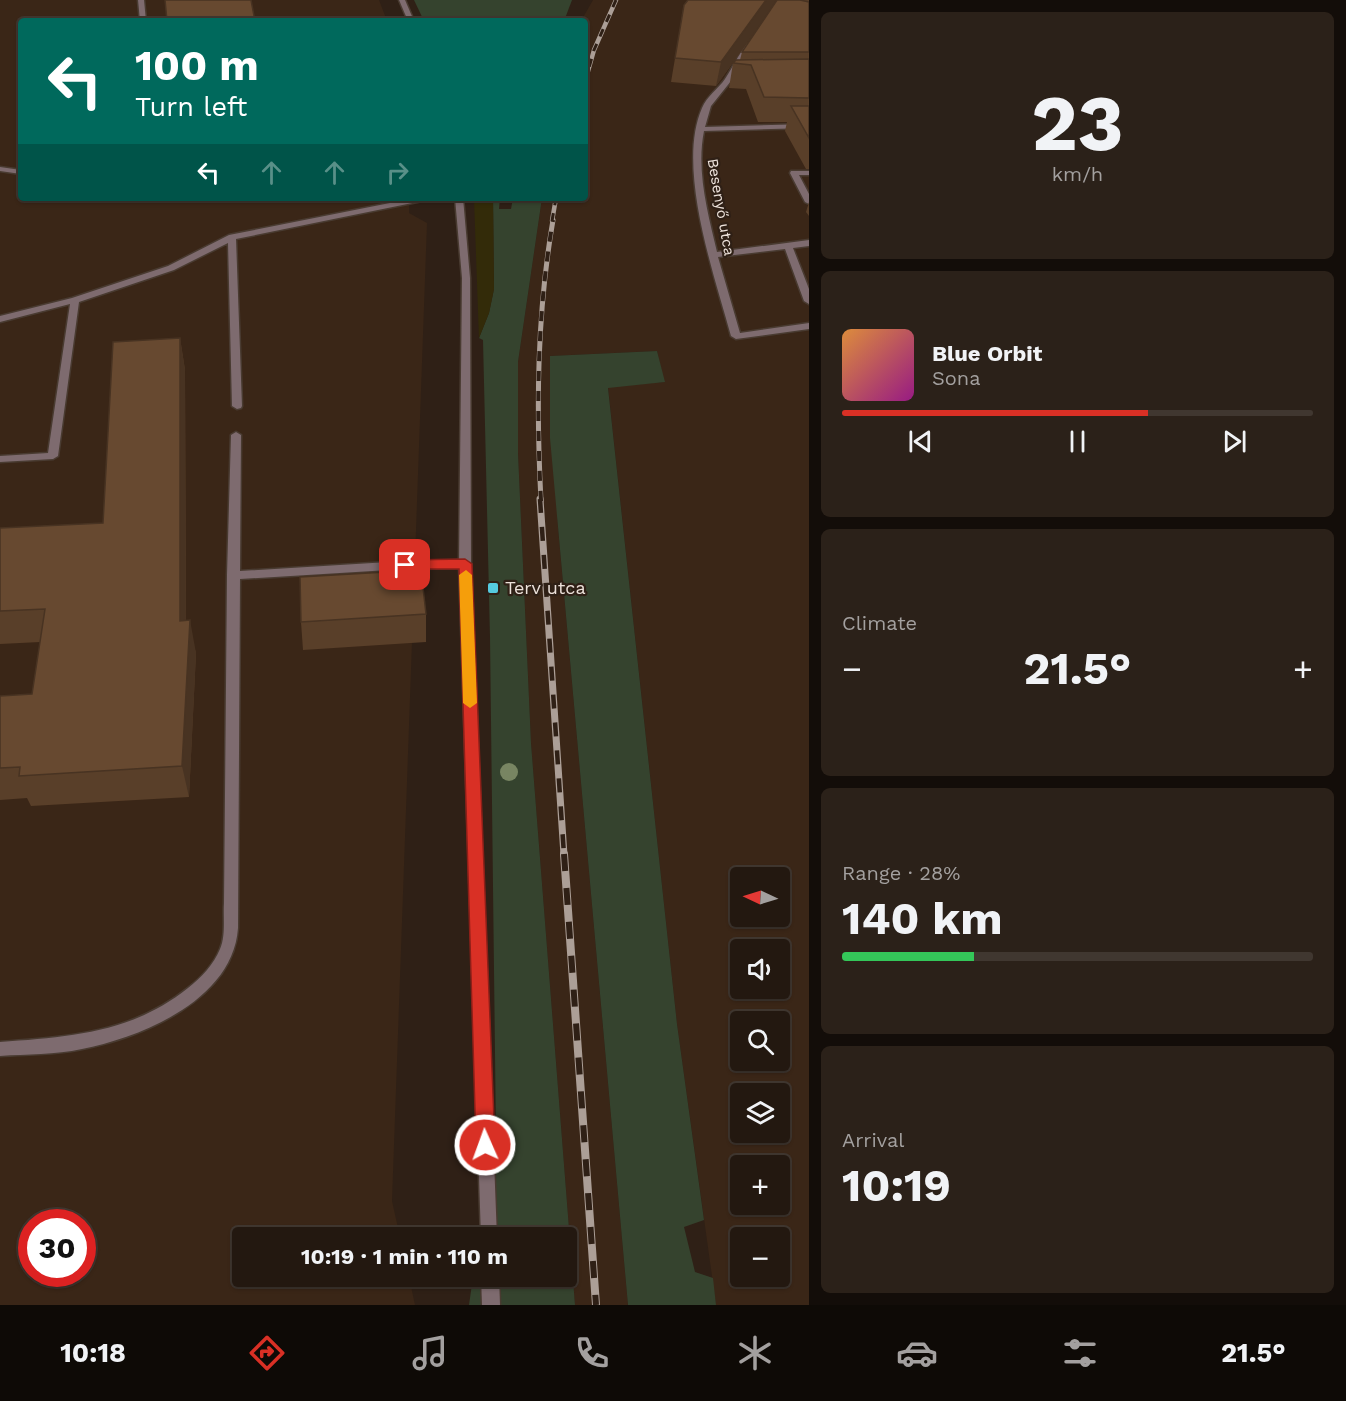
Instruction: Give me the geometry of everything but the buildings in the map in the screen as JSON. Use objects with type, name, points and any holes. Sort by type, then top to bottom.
[{"type":"street","points":[[141,0],[143,18]]},
{"type":"street","points":[[402,0],[410,18]]},
{"type":"street","name":"Besenyő utca","points":[[752,42],[706,107],[699,129],[698,178],[714,255],[736,336],[809,326]]},
{"type":"street","points":[[727,80],[739,80]]},
{"type":"street","points":[[699,129],[809,126]]},
{"type":"street","points":[[0,169],[18,172]]},
{"type":"street","points":[[809,173],[794,173],[809,202]]},
{"type":"street","points":[[0,319],[75,300],[171,268],[232,237],[412,201]]},
{"type":"street","points":[[459,201],[466,278],[465,564],[489,1227]]},
{"type":"street","points":[[232,237],[237,406]]},
{"type":"street","points":[[714,255],[809,243]]},
{"type":"street","points":[[788,246],[809,301]]},
{"type":"street","points":[[0,459],[53,456],[75,300]]},
{"type":"street","points":[[0,1050],[82,1042],[140,1024],[180,1003],[205,985],[227,951],[231,903],[236,435]]},
{"type":"street","points":[[233,574],[465,564]]},
{"type":"street","points":[[490,1287],[491,1305]]},
{"type":"shaded area","points":[[0,0],[379,0],[386,18],[18,18],[18,201],[409,201],[409,213],[427,223],[392,1201],[398,1227],[232,1227],[232,1287],[411,1287],[415,1305],[0,1305]]},
{"type":"shaded area","points":[[593,0],[809,0],[809,1305],[716,1305],[677,1024],[608,387],[664,382],[657,351],[550,356],[558,527],[628,1305],[575,1305],[574,1287],[577,1287],[577,1227],[569,1227],[531,743],[518,453],[518,362],[542,201],[588,201],[588,18],[583,18]]},
{"type":"green space","points":[[414,0],[572,0],[565,18],[423,18]]},
{"type":"green space","points":[[493,201],[500,201],[499,209],[511,209],[512,201],[542,201],[518,362],[518,453],[531,743],[569,1227],[482,1227],[496,1136],[490,637],[483,340],[479,338],[489,313],[494,289]]},
{"type":"green space","points":[[657,351],[665,382],[608,388],[677,1024],[704,1220],[684,1227],[695,1272],[713,1278],[716,1305],[628,1305],[550,438],[550,356]]},
{"type":"green space","points":[[472,1287],[574,1287],[575,1305],[469,1305]]},
{"type":"sand","points":[[474,201],[493,201],[494,289],[489,313],[479,338]]},
{"type":"railway","points":[[588,71],[594,50],[616,0]]},
{"type":"railway","points":[[552,221],[555,201]]},
{"type":"railway","points":[[541,501],[539,360],[544,290],[553,220]]},
{"type":"railway","points":[[540,499],[564,855]]},
{"type":"railway","points":[[564,854],[596,1305]]},
{"type":"slow traffic","points":[[466,575],[470,703]]},
{"type":"place","name":"Terv utca","points":[[493,588]]},
{"type":"route","points":[[405,565],[465,564],[485,1145]]}]
